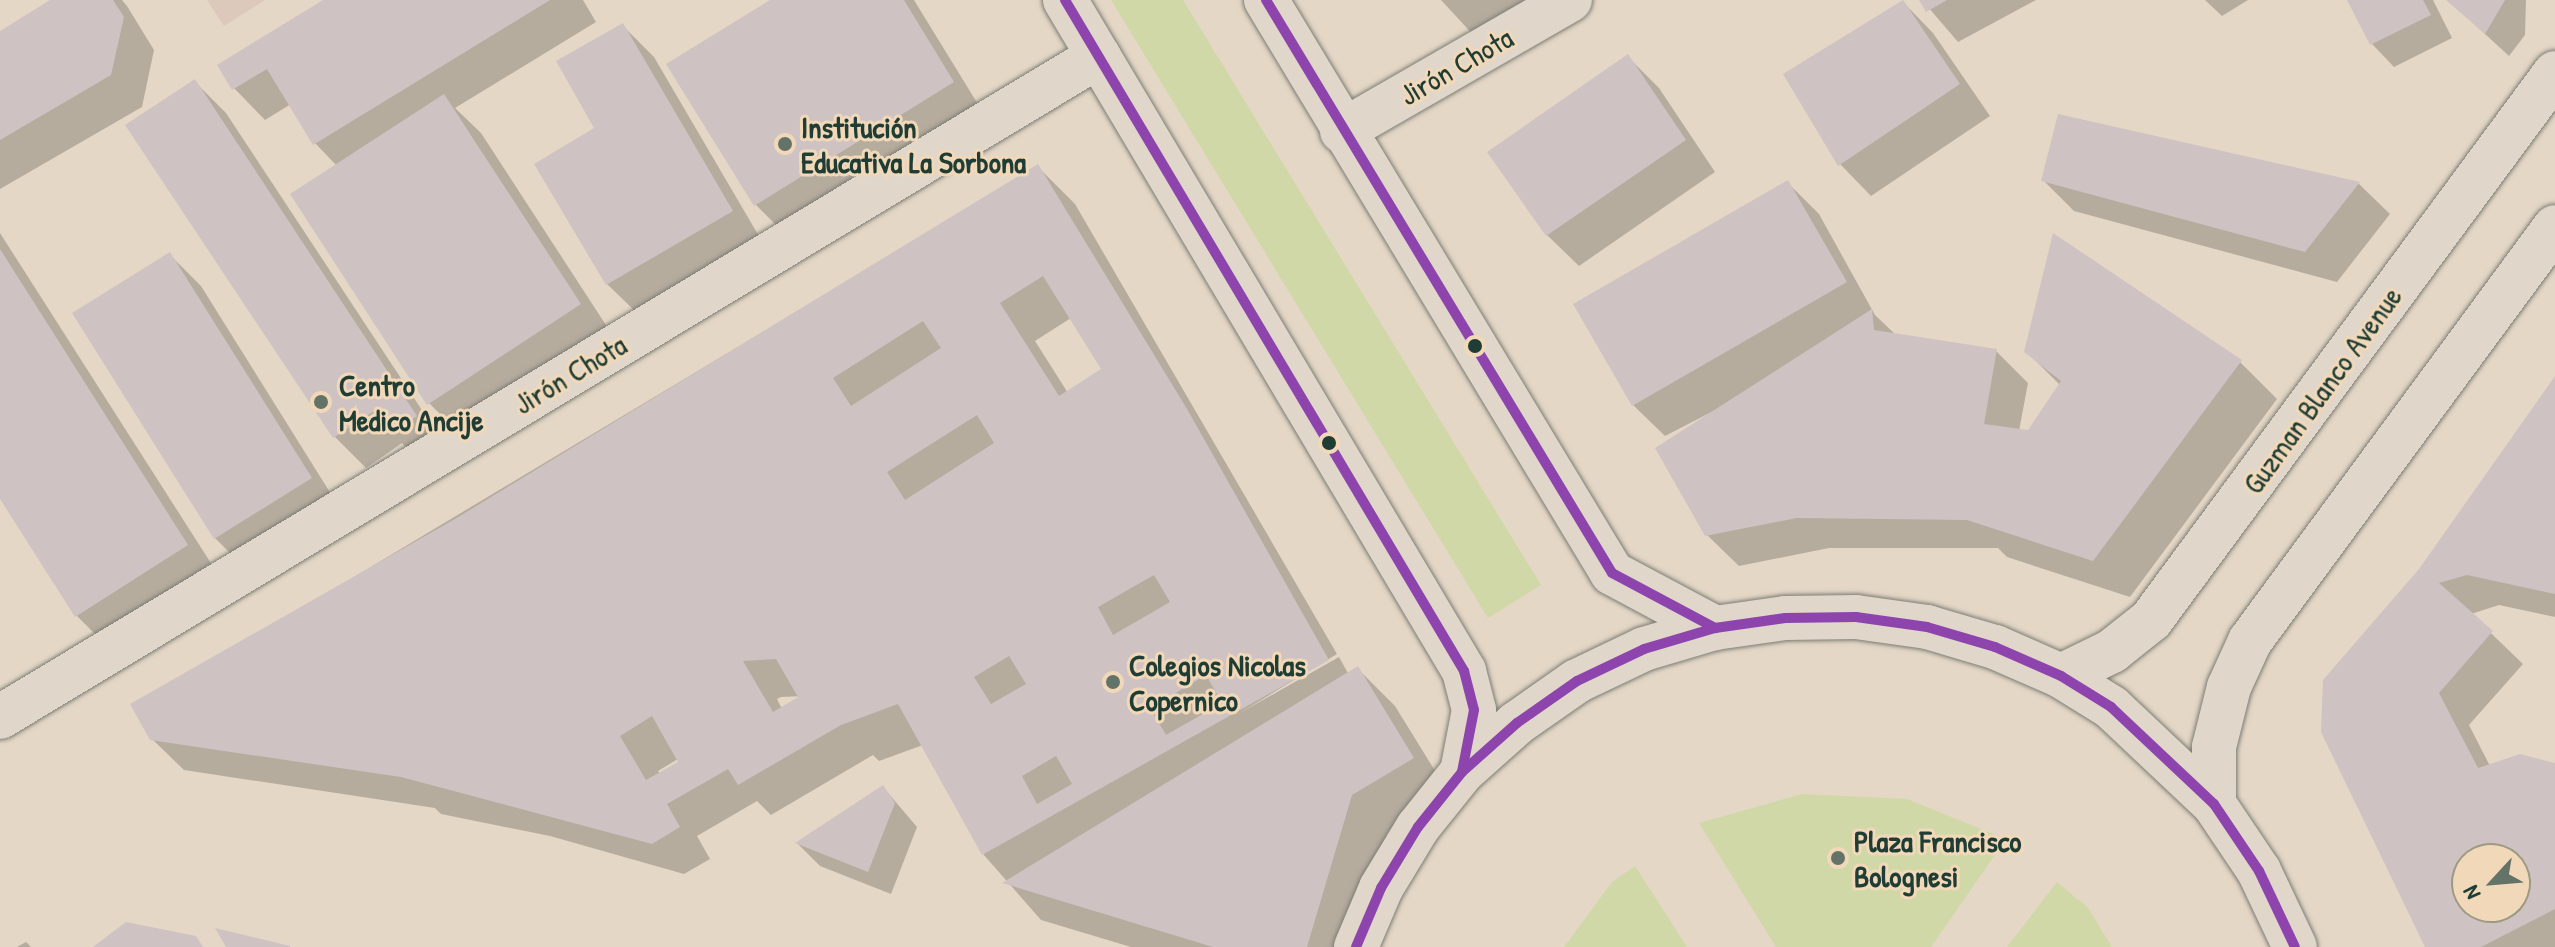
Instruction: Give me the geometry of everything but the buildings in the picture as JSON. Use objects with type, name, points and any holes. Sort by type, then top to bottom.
[{"type":"main road","points":[[1065,0],[1464,671],[1474,710],[1462,772]]},
{"type":"main road","points":[[1266,0],[1342,131],[1612,573],[1715,628]]},
{"type":"main road","name":"Jirón Chota","points":[[1342,131],[1570,0]]},
{"type":"main road","name":"Jirón Chota","points":[[0,717],[1099,56]]},
{"type":"main road","name":"Guzman Blanco Avenue","points":[[2061,676],[2112,651],[2151,620],[2555,73]]},
{"type":"main road","points":[[2214,804],[2214,747],[2229,687],[2250,641],[2555,227]]},
{"type":"main road","points":[[1356,947],[1381,888],[1418,827],[1462,772],[1517,723],[1577,681],[1644,649],[1715,628],[1785,618],[1856,617],[1913,625],[1995,647],[2061,676],[2124,718],[2214,804],[2259,871],[2295,947]]},
{"type":"shaded area","points":[[207,0],[265,0],[224,26]]},
{"type":"green space","points":[[1111,0],[1183,0],[1541,585],[1488,618]]},
{"type":"green space","points":[[1802,794],[1907,799],[2006,839],[1931,947],[1776,947],[1699,823]]},
{"type":"green space","points":[[1635,866],[1687,947],[1564,947],[1612,882]]},
{"type":"green space","points":[[2057,882],[2088,908],[2112,947],[2007,947]]},
{"type":"transit line","points":[[1065,0],[1464,671],[1474,710],[1462,772]]},
{"type":"transit line","points":[[1266,0],[1612,573],[1715,628]]},
{"type":"transit line","points":[[1356,947],[1381,888],[1418,827],[1462,772],[1517,723],[1577,681],[1644,649],[1715,628],[1785,618],[1856,617],[1927,627],[1995,647],[2061,676],[2111,707],[2214,804],[2259,871],[2295,947]]},
{"type":"place","name":"Institución Educativa La Sorbona","points":[[785,144]]},
{"type":"place","name":"Centro Medico Ancije","points":[[321,402]]},
{"type":"place","name":"Colegios Nicolas Copernico","points":[[1113,682]]},
{"type":"place","name":"Plaza Francisco Bolognesi","points":[[1838,858]]}]
